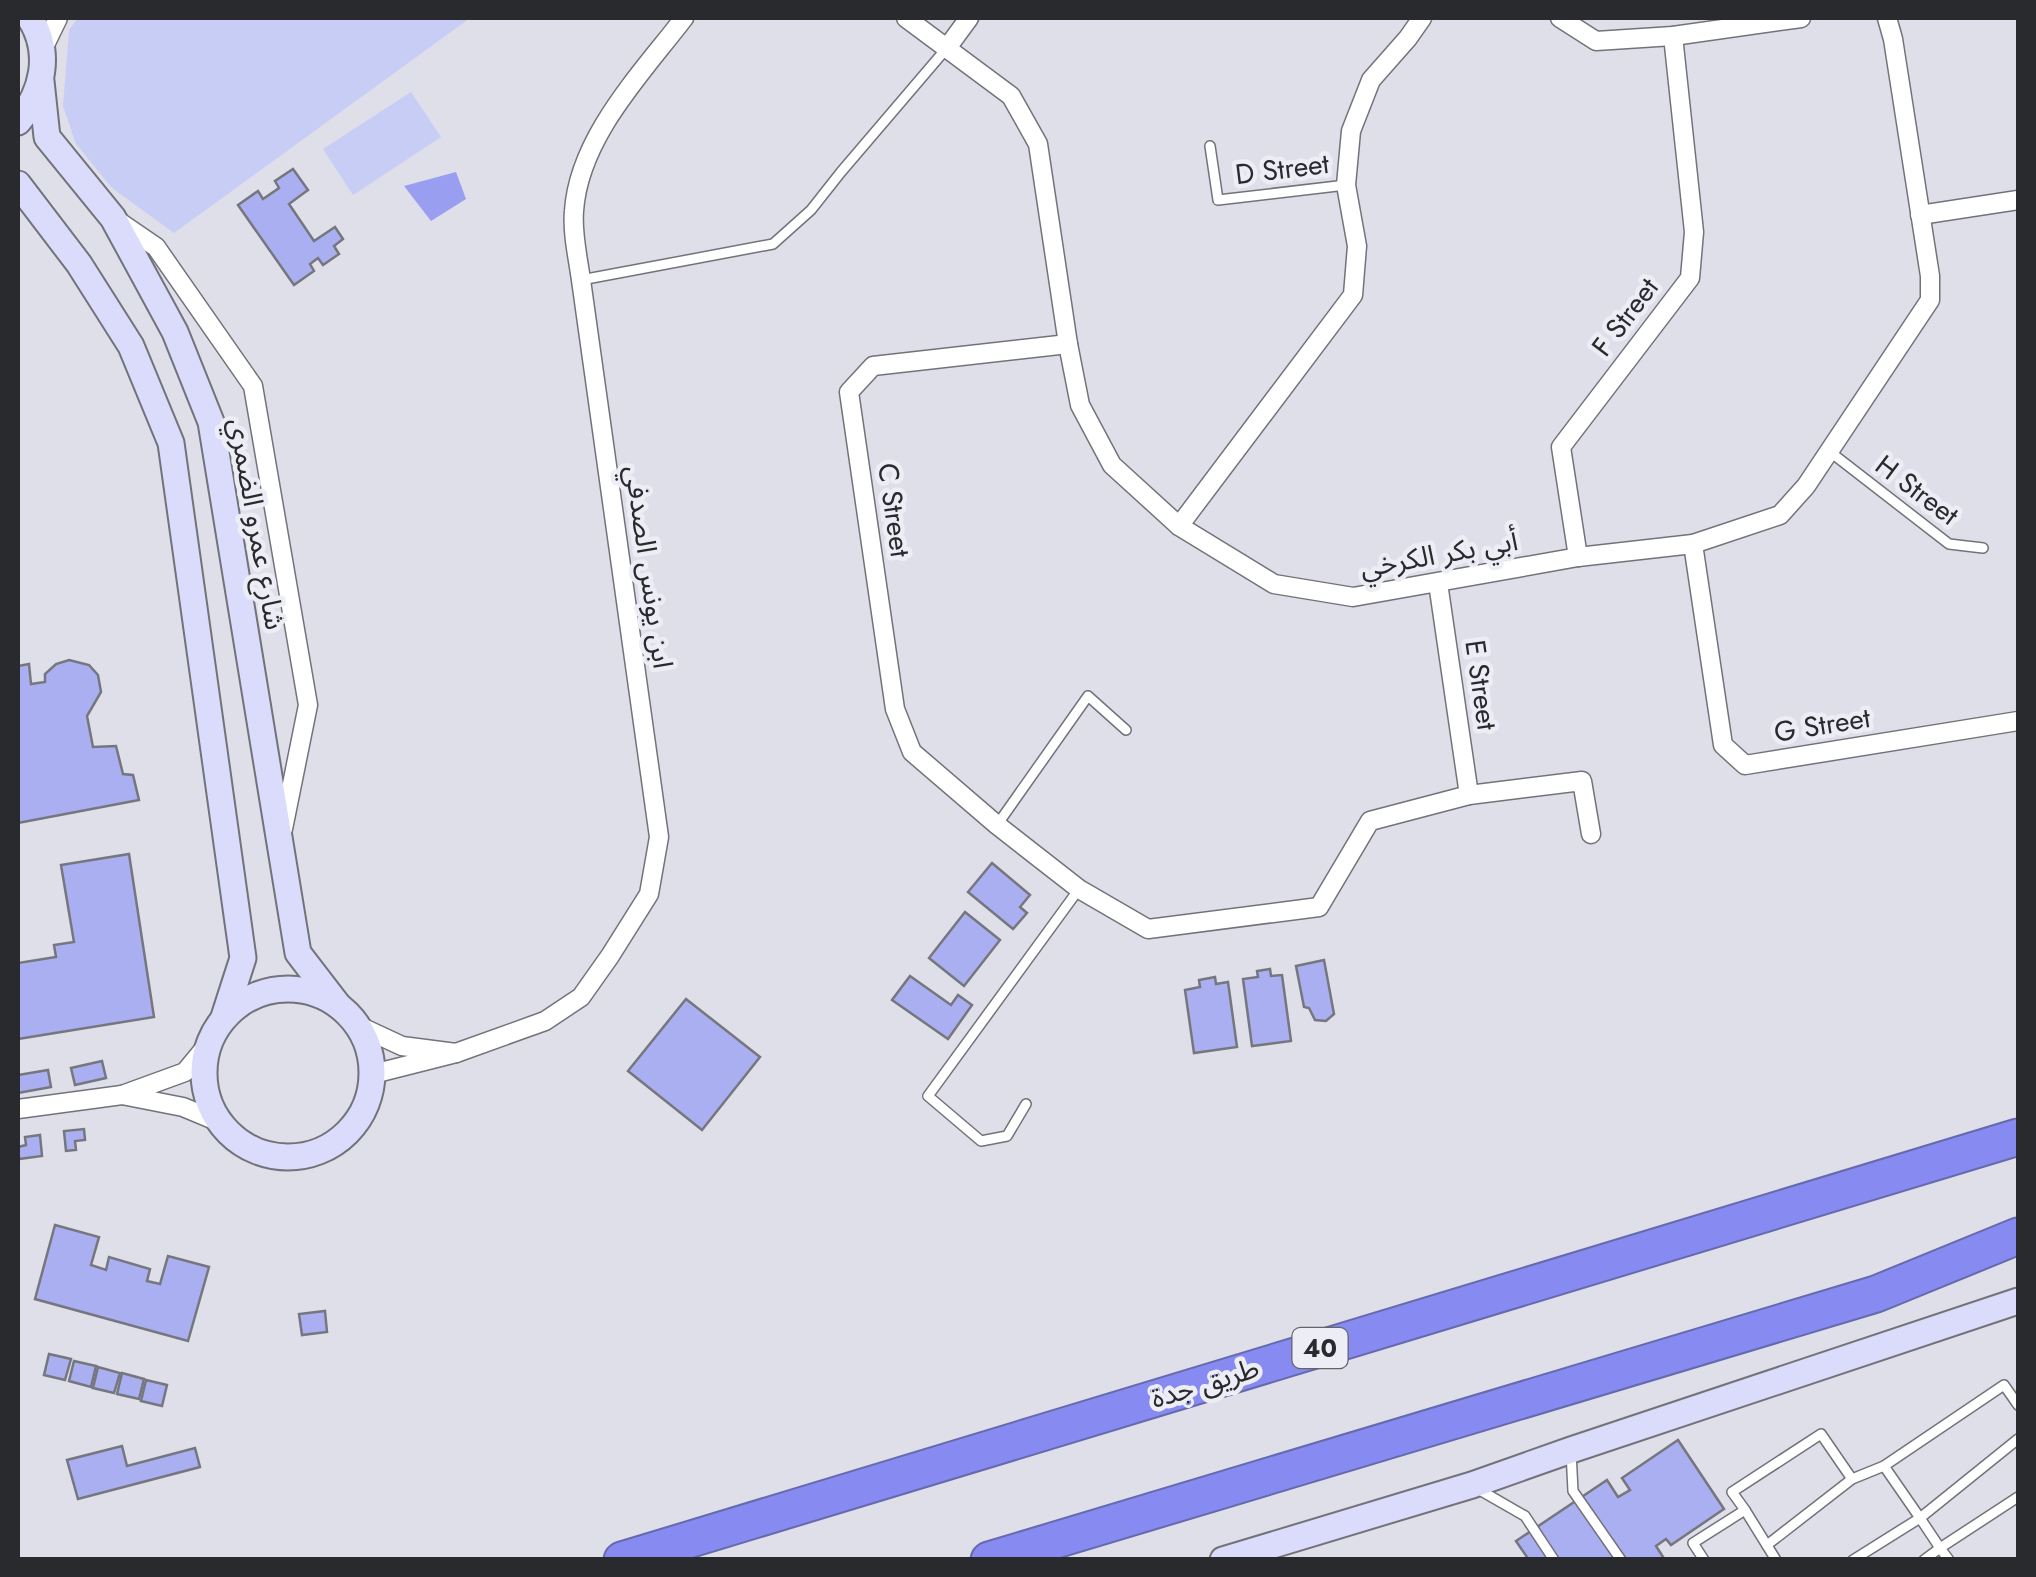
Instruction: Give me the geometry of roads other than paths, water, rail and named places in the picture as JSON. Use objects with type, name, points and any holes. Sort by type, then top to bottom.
[{"type":"highway","name":"طريق جدة","points":[[622,1560],[2018,1138]]},
{"type":"highway","points":[[989,1560],[1876,1294],[2018,1236]]},
{"type":"street","points":[[30,18],[42,51]]},
{"type":"street","points":[[42,51],[58,18]]},
{"type":"street","name":"ابن يونس الصدفي","points":[[373,1074],[456,1053],[545,1020],[580,997],[649,894],[659,837],[580,280],[574,211],[585,162],[606,120],[684,18]]},
{"type":"street","name":"أبي بكر الكرخي","points":[[906,18],[1011,96],[1038,144],[1080,405],[1112,464],[1179,526],[1274,584],[1353,597],[1578,557],[1693,544],[1780,515],[1806,486],[1930,300],[1930,276],[1887,18]]},
{"type":"street","points":[[947,48],[968,18]]},
{"type":"street","points":[[1179,526],[1353,294],[1356,246],[1346,184],[1352,130],[1371,80],[1422,18]]},
{"type":"street","points":[[1560,18],[1596,41],[1673,36],[1801,18]]},
{"type":"street","name":"F Street","points":[[1578,557],[1561,448],[1690,278],[1694,232],[1673,36]]},
{"type":"street","name":"شارع عمرو الضمري","points":[[42,51],[47,137],[113,218],[175,332],[211,422],[298,953],[338,1005]]},
{"type":"street","points":[[18,122],[30,107],[41,81]]},
{"type":"street","points":[[18,184],[79,264],[130,346],[171,443],[243,958],[224,1018],[185,1072],[122,1095],[18,1109]]},
{"type":"street","points":[[1920,215],[2018,200]]},
{"type":"street","points":[[113,218],[156,246],[253,386],[308,705],[281,839]]},
{"type":"street","name":"C Street","points":[[1068,344],[873,366],[849,392],[895,709],[912,752],[1079,889],[1148,929],[1319,907],[1370,820],[1469,795],[1582,780],[1592,834]]},
{"type":"street","name":"G Street","points":[[1693,544],[1723,746],[1745,765],[2018,721]]},
{"type":"street","name":"E Street","points":[[1438,583],[1469,795]]},
{"type":"street","points":[[209,1042],[204,1070],[207,1098],[219,1122],[238,1141],[262,1153],[288,1157],[314,1153],[338,1142],[356,1123],[368,1100],[373,1074],[370,1049],[359,1026],[338,1005],[316,993],[292,988],[266,991],[243,1001],[224,1018]]},
{"type":"street","points":[[359,1026],[402,1046],[456,1053]]},
{"type":"street","points":[[122,1095],[183,1107],[219,1122]]},
{"type":"street","points":[[1222,1560],[1472,1485],[2018,1301]]},
{"type":"lane","points":[[580,280],[773,244],[812,210],[947,48]]},
{"type":"lane","name":"D Street","points":[[1210,146],[1218,200],[1346,184]]},
{"type":"lane","name":"H Street","points":[[1829,451],[1949,544],[1983,548]]},
{"type":"lane","points":[[997,825],[1088,696],[1126,730]]},
{"type":"lane","points":[[1026,1104],[1007,1136],[982,1141],[928,1096],[1079,889]]},
{"type":"lane","points":[[1767,1546],[1852,1479],[1884,1466],[2004,1384],[2018,1405]]},
{"type":"lane","points":[[1776,1560],[1732,1492],[1821,1434],[1852,1479]]},
{"type":"lane","points":[[1853,1560],[1920,1518],[2018,1440]]},
{"type":"lane","points":[[1570,1450],[1573,1491],[1621,1560]]},
{"type":"lane","points":[[1884,1466],[1949,1560]]},
{"type":"lane","points":[[1472,1485],[1526,1516],[1554,1560]]},
{"type":"lane","points":[[1924,1560],[2018,1496]]},
{"type":"lane","points":[[1704,1560],[1693,1543],[1745,1510]]},
{"type":"water","points":[[456,172],[466,199],[431,221],[404,186]]}]
